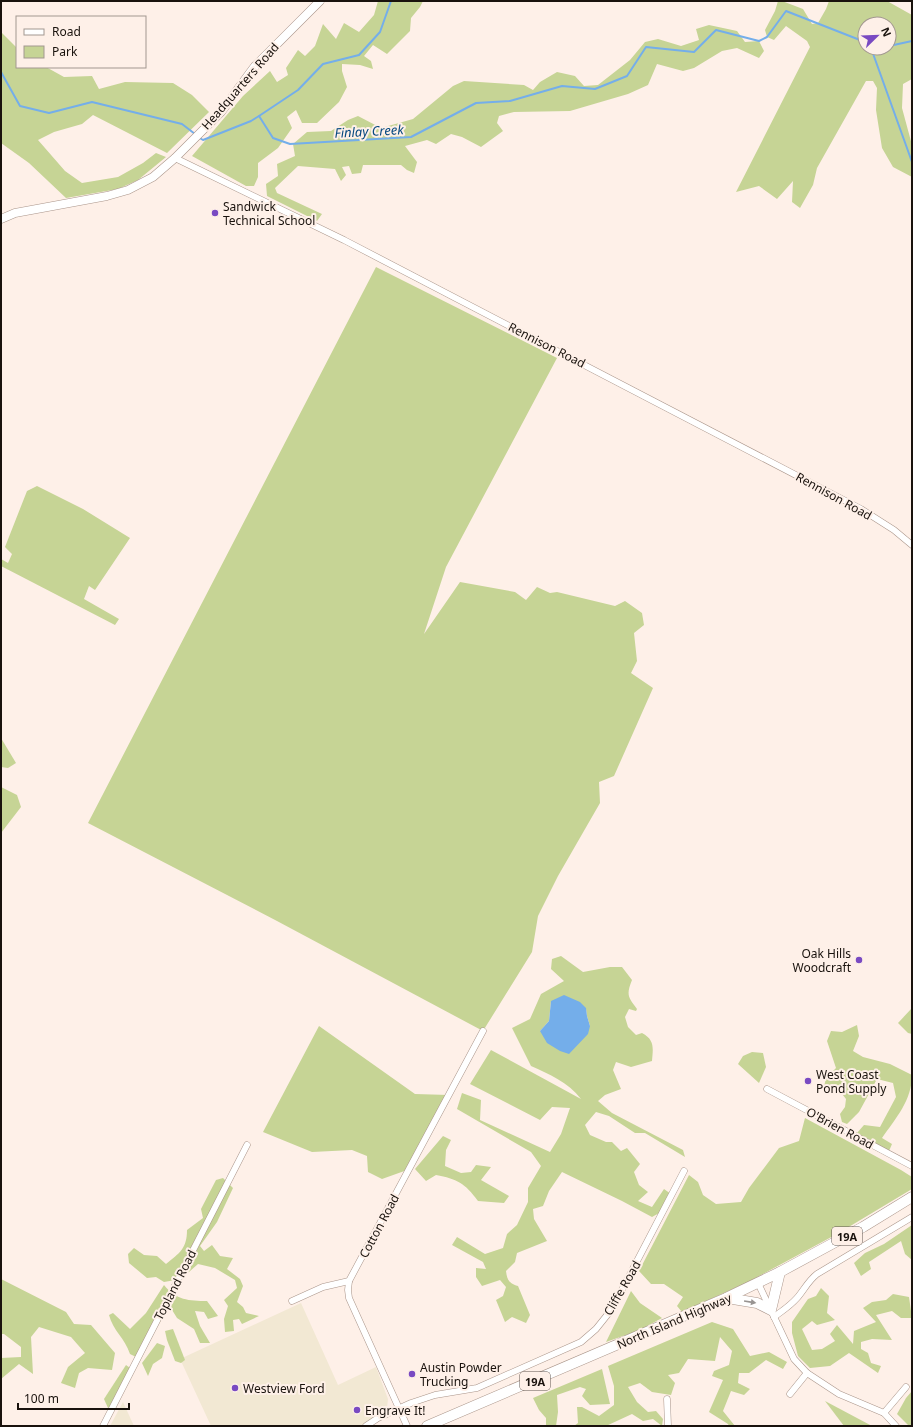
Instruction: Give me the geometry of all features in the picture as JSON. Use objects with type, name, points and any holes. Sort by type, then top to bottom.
[{"type":"main road","name":"North Island Highway","points":[[427,1426],[758,1283],[863,1227],[912,1197]]},
{"type":"main road","points":[[726,1298],[757,1303],[773,1314],[780,1272]]},
{"type":"street","name":"Headquarters Road","points":[[1,219],[15,213],[107,196],[128,190],[153,177],[175,158],[221,112],[255,66],[320,1]]},
{"type":"street","name":"Rennison Road","points":[[175,158],[344,240],[861,509],[894,530],[912,545]]},
{"type":"street","name":"Cotton Road","points":[[349,1280],[483,1031]]},
{"type":"street","name":"O'Brien Road","points":[[767,1089],[912,1166]]},
{"type":"street","name":"Topland Road","points":[[103,1426],[247,1145]]},
{"type":"street","name":"Cliffe Road","points":[[366,1426],[378,1418],[399,1408],[435,1395],[477,1388],[581,1342],[596,1329],[612,1309],[684,1172]]},
{"type":"street","points":[[773,1314],[790,1306],[810,1279],[817,1274],[912,1217]]},
{"type":"street","points":[[292,1301],[322,1287],[349,1280],[349,1298],[407,1426]]},
{"type":"street","points":[[758,1283],[794,1359],[807,1373],[839,1394],[884,1413],[896,1426]]},
{"type":"street","points":[[790,1394],[807,1373]]},
{"type":"street","points":[[884,1413],[906,1387]]},
{"type":"street","points":[[667,1398],[668,1426]]},
{"type":"shaded area","points":[[301,1303],[338,1385],[376,1367],[388,1399],[387,1408],[361,1426],[211,1426],[180,1359]]},
{"type":"shaded area","points":[[123,1402],[134,1426],[110,1426]]},
{"type":"green space","points":[[378,1],[423,1],[411,18],[410,31],[387,54],[373,45],[364,56],[371,61],[373,69],[360,65],[342,64],[342,71],[347,87],[339,102],[317,123],[302,123],[296,110],[287,117],[292,128],[278,148],[258,163],[258,177],[254,186],[246,186],[192,156],[243,96],[270,71],[277,82],[288,75],[286,68],[298,50],[305,56],[315,46],[323,24],[336,39],[344,23],[359,32],[374,15]]},
{"type":"green space","points":[[778,1],[782,1],[803,9],[812,24],[818,23],[829,1],[887,1],[912,15],[912,79],[903,84],[902,108],[912,145],[912,177],[893,167],[882,148],[876,110],[877,88],[873,81],[866,81],[817,168],[813,185],[800,208],[792,202],[793,181],[777,199],[759,186],[736,192],[810,47],[807,41],[786,26],[774,40],[767,37],[765,30],[775,11]]},
{"type":"green space","points":[[709,25],[737,31],[745,42],[759,41],[764,51],[759,58],[737,48],[722,51],[694,68],[683,71],[657,64],[648,85],[628,94],[570,111],[514,112],[499,116],[497,123],[503,131],[481,147],[462,137],[451,134],[436,144],[427,140],[405,146],[417,162],[414,173],[401,165],[363,165],[361,173],[352,174],[349,166],[342,167],[346,175],[341,181],[335,169],[298,166],[275,188],[277,193],[322,214],[317,221],[267,196],[266,184],[278,176],[277,164],[295,156],[293,144],[307,132],[331,131],[348,120],[358,116],[381,128],[413,119],[453,86],[464,81],[524,85],[533,90],[540,82],[557,72],[575,76],[584,86],[598,85],[630,60],[645,42],[658,39],[681,46],[699,40],[696,29]]},
{"type":"green space","points":[[1,32],[16,47],[16,68],[48,68],[64,77],[92,76],[99,89],[125,82],[173,83],[192,95],[209,112],[167,153],[93,115],[82,124],[54,132],[38,140],[65,171],[82,183],[118,177],[143,163],[156,153],[166,157],[138,180],[118,189],[66,198],[29,163],[1,143]]},
{"type":"green space","points":[[376,267],[557,358],[446,567],[424,634],[460,582],[515,592],[526,600],[537,587],[550,593],[557,592],[615,606],[625,601],[642,613],[644,625],[634,633],[637,661],[631,673],[653,688],[614,776],[599,782],[600,803],[558,876],[538,916],[532,952],[483,1031],[277,921],[88,823]]},
{"type":"green space","points":[[37,486],[83,509],[130,538],[95,590],[89,586],[84,599],[119,619],[115,625],[1,566],[1,559],[8,563],[12,554],[5,547],[27,491]]},
{"type":"green space","points":[[1,738],[16,763],[8,768],[1,767]]},
{"type":"green space","points":[[1,787],[17,795],[21,807],[1,833]]},
{"type":"green space","points":[[561,956],[583,972],[610,967],[622,967],[632,980],[629,989],[629,996],[637,1009],[636,1011],[629,1009],[625,1017],[628,1027],[636,1035],[642,1033],[649,1038],[653,1048],[652,1061],[631,1067],[616,1062],[613,1070],[621,1089],[605,1095],[598,1101],[612,1113],[683,1150],[685,1157],[645,1133],[635,1133],[609,1116],[596,1112],[585,1125],[590,1135],[606,1142],[612,1142],[621,1151],[627,1148],[640,1164],[634,1172],[639,1185],[648,1192],[638,1201],[652,1207],[664,1189],[671,1194],[661,1212],[652,1217],[562,1172],[549,1191],[543,1206],[533,1209],[534,1219],[547,1241],[517,1253],[515,1262],[506,1271],[509,1281],[518,1286],[530,1315],[526,1323],[512,1317],[505,1322],[496,1300],[503,1296],[506,1287],[500,1280],[482,1286],[476,1277],[476,1268],[486,1269],[483,1262],[452,1245],[457,1237],[485,1254],[503,1248],[507,1234],[517,1225],[528,1202],[528,1188],[541,1166],[531,1152],[457,1109],[462,1093],[481,1100],[480,1120],[550,1152],[561,1134],[570,1108],[552,1107],[540,1120],[470,1084],[491,1050],[581,1099],[564,1083],[531,1066],[512,1028],[530,1019],[541,994],[564,981],[551,969],[552,959]],"holes":[[[551,1001],[586,1009],[590,1026],[540,1031],[549,1021]]]},
{"type":"green space","points":[[912,1008],[912,1034],[908,1033],[898,1023]]},
{"type":"green space","points":[[857,1025],[859,1036],[853,1051],[863,1057],[890,1064],[912,1075],[906,1101],[898,1116],[882,1138],[892,1144],[889,1151],[857,1133],[864,1125],[880,1127],[896,1097],[893,1083],[877,1079],[859,1112],[847,1124],[842,1122],[840,1114],[845,1107],[846,1099],[839,1090],[823,1091],[826,1078],[836,1068],[827,1041],[831,1031],[842,1032]]},
{"type":"green space","points":[[319,1026],[415,1094],[449,1095],[410,1169],[382,1179],[368,1172],[367,1156],[352,1150],[312,1152],[263,1132]]},
{"type":"green space","points":[[752,1052],[763,1053],[766,1067],[759,1083],[738,1064],[743,1056]]},
{"type":"green space","points":[[805,1118],[912,1177],[912,1189],[837,1234],[748,1282],[682,1312],[677,1306],[683,1297],[664,1284],[651,1284],[639,1271],[689,1175],[698,1182],[703,1195],[716,1204],[741,1202],[749,1188],[779,1148],[799,1141]]},
{"type":"green space","points":[[443,1136],[451,1140],[446,1150],[445,1166],[461,1173],[471,1172],[476,1165],[491,1167],[481,1180],[509,1196],[504,1203],[478,1201],[465,1186],[455,1180],[436,1175],[426,1181],[415,1169]]},
{"type":"green space","points":[[223,1178],[233,1188],[217,1222],[200,1246],[204,1251],[212,1245],[220,1256],[233,1258],[227,1269],[240,1279],[243,1286],[237,1302],[243,1307],[246,1313],[259,1316],[242,1324],[239,1319],[233,1320],[234,1331],[225,1332],[224,1319],[228,1306],[224,1300],[237,1288],[235,1280],[215,1268],[198,1264],[181,1279],[164,1282],[156,1277],[147,1278],[129,1263],[128,1254],[134,1248],[144,1255],[157,1256],[166,1264],[171,1260],[182,1250],[186,1241],[187,1230],[203,1218],[201,1209],[216,1180]]},
{"type":"green space","points":[[912,1225],[912,1260],[905,1254],[901,1241],[869,1262],[871,1269],[861,1276],[854,1263],[865,1253],[884,1244]]},
{"type":"green space","points":[[1,1279],[66,1312],[74,1324],[91,1325],[115,1353],[112,1370],[88,1368],[79,1373],[75,1388],[61,1383],[68,1367],[85,1353],[71,1337],[39,1327],[31,1337],[33,1374],[19,1364],[1,1379],[1,1358],[21,1357],[21,1347],[4,1334],[1,1334]]},
{"type":"green space","points":[[164,1285],[173,1294],[183,1299],[207,1301],[218,1316],[208,1319],[204,1312],[195,1311],[200,1326],[210,1343],[200,1343],[194,1329],[177,1318],[169,1305],[140,1359],[130,1354],[125,1343],[113,1326],[109,1315],[113,1313],[130,1329],[146,1313]]},
{"type":"green space","points":[[821,1288],[829,1296],[827,1313],[835,1320],[817,1325],[812,1321],[802,1329],[812,1350],[822,1349],[835,1341],[830,1334],[837,1325],[853,1344],[854,1331],[876,1322],[863,1308],[872,1302],[886,1300],[893,1294],[909,1297],[912,1318],[901,1318],[892,1311],[876,1315],[892,1340],[872,1339],[861,1342],[861,1349],[868,1353],[871,1363],[881,1366],[878,1373],[849,1353],[830,1366],[810,1368],[798,1356],[792,1333],[792,1322],[808,1299],[816,1296]]},
{"type":"green space","points":[[631,1291],[640,1303],[662,1318],[640,1330],[606,1342]]},
{"type":"green space","points":[[712,1322],[733,1329],[750,1356],[769,1352],[787,1362],[783,1369],[766,1360],[749,1373],[739,1373],[738,1383],[750,1389],[744,1395],[731,1391],[723,1411],[735,1426],[729,1426],[709,1412],[723,1380],[712,1376],[714,1371],[729,1365],[732,1351],[720,1337],[715,1361],[688,1359],[679,1373],[668,1375],[675,1383],[671,1395],[652,1392],[640,1383],[628,1387],[637,1402],[648,1412],[656,1411],[663,1419],[662,1426],[653,1419],[643,1421],[632,1414],[606,1426],[574,1426],[578,1423],[577,1407],[582,1407],[599,1416],[614,1405],[614,1386],[608,1366]]},
{"type":"green space","points":[[173,1329],[185,1360],[181,1363],[175,1361],[167,1340],[165,1331]]},
{"type":"green space","points":[[157,1343],[165,1346],[162,1358],[153,1364],[148,1376],[142,1363]]},
{"type":"green space","points":[[126,1365],[134,1371],[120,1398],[108,1408],[104,1399]]},
{"type":"green space","points":[[602,1369],[610,1404],[590,1405],[582,1396],[586,1389],[580,1387],[557,1395],[558,1412],[556,1426],[546,1426],[546,1418],[539,1410],[533,1398]]},
{"type":"green space","points":[[912,1391],[912,1423],[909,1426],[897,1414],[906,1398]]},
{"type":"green space","points":[[825,1401],[872,1426],[844,1426]]},
{"type":"water","points":[[564,995],[580,1002],[586,1008],[590,1026],[588,1034],[569,1054],[560,1051],[547,1043],[540,1031],[549,1021],[551,1001]]},
{"type":"waterway","points":[[198,137],[203,140],[251,121],[298,90],[323,64],[359,55],[380,32],[391,1]]},
{"type":"waterway","name":"Finlay Creek","points":[[259,116],[273,138],[290,144],[411,137],[476,103],[510,101],[562,86],[595,89],[627,76],[646,47],[694,52],[716,30],[759,41],[767,37],[786,11],[857,39]]},
{"type":"waterway","points":[[897,44],[912,41]]},
{"type":"waterway","name":"Finlay Creek","points":[[874,56],[912,162]]},
{"type":"waterway","points":[[1,72],[20,106],[49,113],[92,102],[182,124],[195,134]]},
{"type":"place","name":"Sandwick Technical School","points":[[215,213]]},
{"type":"place","name":"Oak Hills Woodcraft","points":[[859,960]]},
{"type":"place","name":"West Coast Pond Supply","points":[[808,1081]]},
{"type":"place","name":"Austin Powder Trucking","points":[[412,1374]]},
{"type":"place","name":"Westview Ford","points":[[235,1388]]},
{"type":"place","name":"Engrave It!","points":[[357,1410]]}]
